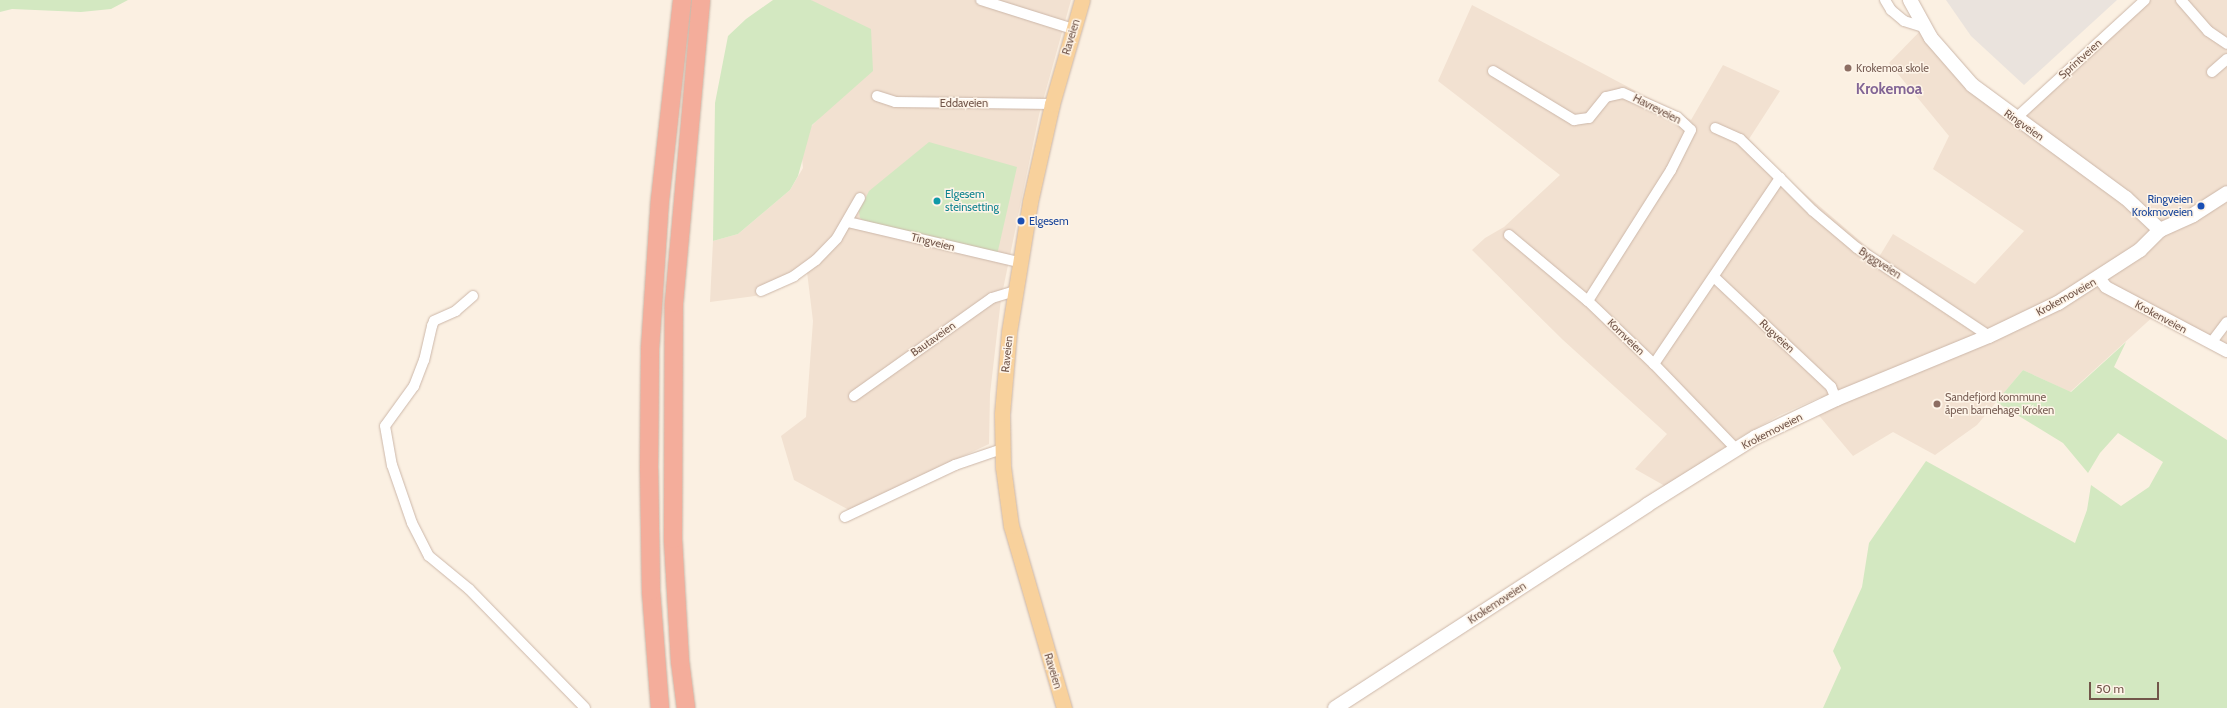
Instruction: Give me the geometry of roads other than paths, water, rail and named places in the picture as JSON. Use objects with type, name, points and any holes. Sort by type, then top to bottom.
[{"type":"highway","points":[[660,708],[651,584],[650,350],[661,192],[682,0]]},
{"type":"highway","points":[[686,708],[680,661],[673,538],[674,303],[701,0]]},
{"type":"main road","name":"Raveien","points":[[1064,708],[1016,550],[1007,504],[1002,449],[1002,394],[1019,262],[1052,104],[1082,0]]},
{"type":"main road","name":"Ringveien","points":[[1910,0],[1924,27],[1940,50],[1972,85],[2015,119],[2126,198],[2160,230]]},
{"type":"main road","name":"Krokemoveien","points":[[1335,708],[1736,449],[1836,399],[1989,336],[2058,303],[2099,278],[2140,250],[2160,230],[2194,215],[2227,192]]},
{"type":"street","points":[[981,0],[1073,29]]},
{"type":"street","points":[[1885,0],[1891,10],[1904,21],[1924,27]]},
{"type":"street","name":"Sprintveien","points":[[2015,119],[2145,0]]},
{"type":"street","points":[[2181,0],[2208,31],[2227,44]]},
{"type":"street","points":[[2212,72],[2227,59]]},
{"type":"street","name":"Havreveien","points":[[1493,71],[1574,120],[1589,118],[1606,97],[1622,93],[1677,117],[1691,130],[1671,170],[1588,301]]},
{"type":"street","name":"Eddaveien","points":[[877,96],[895,102],[1036,102],[1052,104]]},
{"type":"street","name":"Byggveien","points":[[1715,128],[1740,139],[1813,211],[1857,248],[1989,336]]},
{"type":"street","points":[[1654,364],[1780,178]]},
{"type":"street","points":[[761,292],[794,276],[816,260],[848,222],[860,198]]},
{"type":"street","name":"Tingveien","points":[[848,222],[1019,262]]},
{"type":"street","name":"Kornveien","points":[[1509,234],[1588,301],[1654,364],[1736,449]]},
{"type":"street","name":"Rugveien","points":[[1714,277],[1832,387],[1836,399]]},
{"type":"street","name":"Krokenveien","points":[[2099,278],[2106,287],[2227,351]]},
{"type":"street","name":"Bautaveien","points":[[854,396],[992,298],[1016,291]]},
{"type":"street","points":[[473,296],[456,311],[434,321],[424,360],[414,386],[385,426],[392,465],[412,523],[429,556],[469,589],[585,708]]},
{"type":"street","points":[[2211,343],[2227,322]]},
{"type":"street","points":[[845,517],[955,464],[1002,449]]},
{"type":"place","name":"Krokemoa skole","points":[[1848,68]]},
{"type":"place","name":"Elgesem steinsetting","points":[[937,201]]},
{"type":"place","name":"Ringveien Krokmoveien","points":[[2201,206]]},
{"type":"place","name":"Elgesem","points":[[1021,221]]},
{"type":"place","name":"Sandefjord kommune åpen barnehage Kroken","points":[[1937,404]]},
{"type":"district","name":"Krokemoa","points":[[1889,90]]}]
